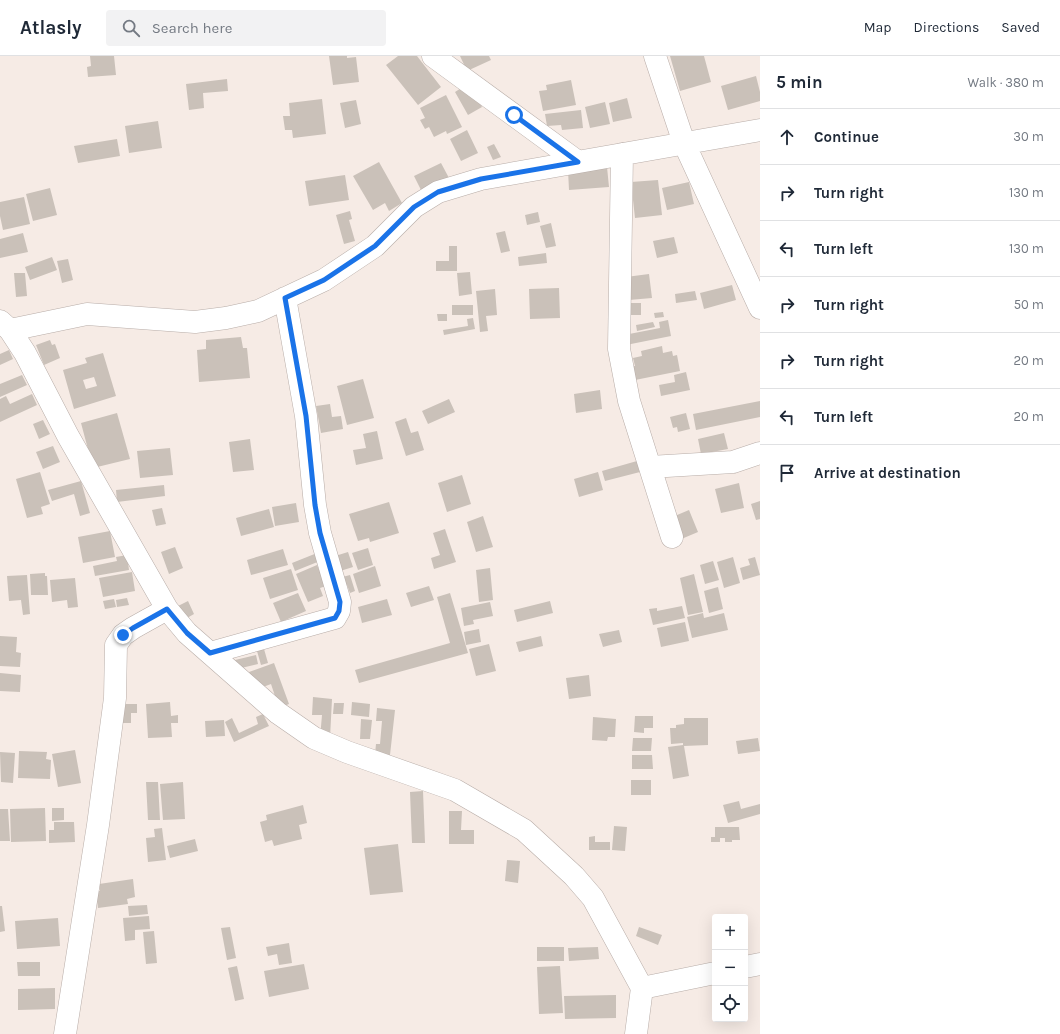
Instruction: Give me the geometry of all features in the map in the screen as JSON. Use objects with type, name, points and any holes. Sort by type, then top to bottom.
[{"type":"street","points":[[433,56],[578,162]]},
{"type":"street","points":[[655,56],[684,143],[760,308]]},
{"type":"street","points":[[636,1034],[642,988],[593,898],[574,876],[524,830],[454,790],[347,752],[314,738],[278,713],[187,633],[167,609],[68,436],[25,353],[5,326],[87,314],[195,322],[226,318],[258,311],[324,280],[375,246],[414,207],[438,192],[481,179],[760,130]]},
{"type":"street","points":[[622,154],[619,349],[629,401],[672,537]]},
{"type":"street","points":[[210,653],[335,618],[339,611],[340,602],[320,533],[315,505],[306,416],[285,298]]},
{"type":"street","points":[[650,467],[733,462],[760,453]]},
{"type":"street","points":[[65,1034],[109,746],[115,698],[116,645],[123,635],[167,609]]},
{"type":"street","points":[[748,966],[760,964]]},
{"type":"street","points":[[642,988],[712,974]]},
{"type":"building","points":[[90,56],[114,56],[116,75],[88,77],[87,67],[91,66]]},
{"type":"building","points":[[329,56],[347,56],[347,58],[356,57],[359,82],[333,85]]},
{"type":"building","points":[[398,56],[417,56],[441,87],[418,105],[386,65]]},
{"type":"building","points":[[460,56],[489,56],[491,60],[467,71]]},
{"type":"building","points":[[670,56],[704,56],[711,82],[680,91]]},
{"type":"building","points":[[756,76],[760,92],[760,101],[728,110],[721,86]]},
{"type":"building","points":[[227,79],[228,91],[203,93],[204,108],[189,110],[186,84]]},
{"type":"building","points":[[571,80],[576,105],[543,111],[539,91],[547,90],[546,85]]},
{"type":"building","points":[[469,83],[482,107],[468,115],[455,92]]},
{"type":"building","points":[[446,95],[462,127],[447,134],[446,131],[434,137],[429,127],[425,129],[420,120],[425,118],[420,108]]},
{"type":"building","points":[[627,98],[632,118],[613,122],[609,103]]},
{"type":"building","points":[[322,99],[326,134],[293,138],[292,130],[285,130],[283,116],[290,116],[289,103]]},
{"type":"building","points":[[356,100],[361,124],[345,128],[340,103]]},
{"type":"building","points":[[605,102],[610,124],[590,128],[585,107]]},
{"type":"building","points":[[581,110],[583,128],[562,130],[561,125],[547,126],[545,114]]},
{"type":"building","points":[[158,121],[162,148],[129,153],[125,126]]},
{"type":"building","points":[[467,130],[478,153],[461,161],[450,139]]},
{"type":"building","points":[[117,139],[120,156],[78,163],[74,146]]},
{"type":"building","points":[[494,144],[501,157],[493,160],[487,147]]},
{"type":"building","points":[[379,162],[402,203],[389,211],[385,203],[373,210],[353,176]]},
{"type":"building","points":[[441,163],[449,178],[422,192],[414,176]]},
{"type":"building","points":[[607,167],[609,187],[569,190],[568,170]]},
{"type":"building","points":[[345,175],[349,200],[309,206],[305,181]]},
{"type":"building","points":[[658,180],[662,215],[635,218],[631,182]]},
{"type":"building","points":[[689,182],[694,204],[667,210],[662,188]]},
{"type":"building","points":[[50,188],[57,215],[33,221],[26,194]]},
{"type":"building","points":[[24,197],[30,224],[3,230],[0,216],[0,202]]},
{"type":"building","points":[[350,211],[352,219],[349,220],[355,241],[344,244],[336,215]]},
{"type":"building","points":[[538,212],[540,222],[527,225],[525,215]]},
{"type":"building","points":[[551,223],[556,246],[546,248],[540,226]]},
{"type":"building","points":[[505,231],[510,251],[501,253],[496,233]]},
{"type":"building","points":[[23,233],[28,252],[0,258],[0,239]]},
{"type":"building","points":[[674,237],[678,253],[657,258],[653,241]]},
{"type":"building","points":[[449,246],[457,246],[457,271],[436,271],[436,261],[449,261]]},
{"type":"building","points":[[546,253],[547,263],[519,266],[518,257]]},
{"type":"building","points":[[52,257],[57,270],[30,280],[25,267]]},
{"type":"building","points":[[68,259],[73,280],[62,283],[57,261]]},
{"type":"building","points":[[470,272],[472,294],[459,296],[457,273]]},
{"type":"building","points":[[14,273],[25,273],[27,296],[16,297]]},
{"type":"building","points":[[649,274],[652,298],[629,300],[626,277]]},
{"type":"building","points":[[732,285],[736,300],[704,309],[700,293]]},
{"type":"building","points":[[559,288],[560,318],[530,319],[529,289]]},
{"type":"building","points":[[495,289],[497,315],[486,316],[488,331],[480,332],[476,291]]},
{"type":"building","points":[[695,291],[697,300],[676,303],[675,294]]},
{"type":"building","points":[[628,303],[641,303],[641,315],[628,315]]},
{"type":"building","points":[[452,305],[473,305],[473,315],[452,315]]},
{"type":"building","points":[[663,312],[664,317],[655,318],[654,313]]},
{"type":"building","points":[[437,314],[447,314],[447,321],[438,321]]},
{"type":"building","points":[[473,318],[475,329],[444,335],[443,330],[468,326],[467,319]]},
{"type":"building","points":[[668,320],[671,336],[626,345],[624,335],[660,328],[659,322]]},
{"type":"building","points":[[653,322],[655,327],[637,331],[636,325]]},
{"type":"building","points":[[241,337],[243,348],[247,348],[250,378],[199,382],[197,350],[206,349],[206,340]]},
{"type":"building","points":[[50,340],[52,345],[55,344],[60,358],[44,365],[36,345]]},
{"type":"building","points":[[662,346],[663,353],[672,351],[673,356],[677,355],[680,371],[635,380],[632,366],[635,366],[633,358],[642,356],[641,351]]},
{"type":"building","points":[[9,350],[13,359],[0,365],[0,354]]},
{"type":"building","points":[[103,353],[116,396],[74,409],[63,370],[87,363],[85,358]],"holes":[[[94,377],[97,386],[86,389],[83,380]]]},
{"type":"building","points":[[686,372],[690,390],[661,396],[659,385],[675,382],[674,375]]},
{"type":"building","points":[[22,375],[27,385],[0,397],[0,384]]},
{"type":"building","points":[[363,379],[374,418],[347,425],[337,386]]},
{"type":"building","points":[[600,390],[602,409],[576,413],[574,394]]},
{"type":"building","points":[[32,394],[37,405],[0,422],[0,399],[6,396],[10,404]]},
{"type":"building","points":[[449,399],[455,412],[428,424],[422,411]]},
{"type":"building","points":[[760,401],[760,417],[696,430],[693,414]]},
{"type":"building","points":[[330,404],[332,417],[341,416],[343,429],[321,433],[316,406]]},
{"type":"building","points":[[117,413],[130,459],[93,468],[81,423]]},
{"type":"building","points":[[686,413],[690,429],[678,432],[677,427],[673,428],[670,417]]},
{"type":"building","points":[[406,418],[411,433],[418,431],[424,450],[406,456],[395,422]]},
{"type":"building","points":[[43,420],[50,434],[39,439],[33,424]]},
{"type":"building","points":[[377,431],[383,459],[356,465],[353,450],[366,448],[363,434]]},
{"type":"building","points":[[724,433],[728,449],[701,454],[698,439]]},
{"type":"building","points":[[250,439],[254,470],[233,472],[229,442]]},
{"type":"building","points":[[53,446],[60,462],[43,469],[36,452]]},
{"type":"building","points":[[170,448],[173,475],[140,478],[137,451]]},
{"type":"building","points":[[637,461],[640,472],[605,481],[602,471]]},
{"type":"building","points":[[40,472],[50,504],[41,507],[43,514],[27,518],[16,479]]},
{"type":"building","points":[[598,472],[603,490],[579,497],[574,479]]},
{"type":"building","points":[[462,475],[471,504],[447,512],[438,483]]},
{"type":"building","points":[[81,481],[90,513],[80,516],[74,494],[52,501],[48,490]]},
{"type":"building","points":[[739,483],[744,508],[721,513],[715,489]]},
{"type":"building","points":[[164,485],[165,496],[117,502],[116,490]]},
{"type":"building","points":[[760,501],[760,519],[756,520],[751,504]]},
{"type":"building","points":[[389,502],[399,533],[370,542],[369,538],[358,541],[349,514]]},
{"type":"building","points":[[296,503],[299,522],[275,526],[272,507]]},
{"type":"building","points":[[162,508],[166,524],[156,526],[152,510]]},
{"type":"building","points":[[269,509],[274,527],[241,536],[236,518]]},
{"type":"building","points":[[689,510],[698,532],[679,540],[670,518]]},
{"type":"building","points":[[483,516],[493,547],[476,552],[467,522]]},
{"type":"building","points":[[445,529],[456,562],[434,569],[431,558],[440,555],[433,533]]},
{"type":"building","points":[[110,531],[115,557],[83,563],[78,537]]},
{"type":"building","points":[[175,547],[183,568],[169,574],[161,552]]},
{"type":"building","points":[[368,548],[373,565],[358,570],[352,553]]},
{"type":"building","points":[[283,549],[288,565],[251,575],[247,560]]},
{"type":"building","points":[[348,552],[353,567],[337,572],[332,557]]},
{"type":"building","points":[[317,553],[320,561],[295,571],[292,563]]},
{"type":"building","points":[[127,555],[129,570],[95,576],[93,566],[117,561],[116,557]]},
{"type":"building","points":[[733,557],[740,583],[724,588],[717,562]]},
{"type":"building","points":[[755,557],[760,575],[743,580],[740,568],[750,565],[748,559]]},
{"type":"building","points":[[713,561],[719,580],[705,584],[700,565]]},
{"type":"building","points":[[317,565],[326,586],[320,588],[323,596],[308,602],[296,574]]},
{"type":"building","points":[[375,566],[381,586],[359,593],[353,574]]},
{"type":"building","points":[[490,568],[493,600],[479,602],[476,570]]},
{"type":"building","points":[[291,569],[298,590],[270,599],[263,578]]},
{"type":"building","points":[[132,572],[135,591],[103,597],[99,578]]},
{"type":"building","points":[[45,573],[45,576],[47,576],[48,595],[31,595],[30,574]]},
{"type":"building","points":[[694,574],[703,612],[688,615],[680,578]]},
{"type":"building","points":[[27,575],[30,614],[23,615],[21,600],[9,601],[7,576]]},
{"type":"building","points":[[350,575],[355,591],[350,593],[347,585],[338,588],[335,579]]},
{"type":"building","points":[[75,578],[78,607],[68,608],[67,600],[52,602],[50,580]]},
{"type":"building","points":[[429,586],[434,600],[411,607],[406,593]]},
{"type":"building","points":[[718,587],[723,609],[709,613],[704,591]]},
{"type":"building","points":[[298,593],[306,611],[281,622],[273,603]]},
{"type":"building","points":[[450,593],[468,653],[359,683],[355,670],[450,643],[437,597]]},
{"type":"building","points":[[127,598],[129,605],[117,607],[116,600]]},
{"type":"building","points":[[114,599],[116,607],[105,609],[103,601]]},
{"type":"building","points":[[387,599],[392,615],[362,623],[358,607]]},
{"type":"building","points":[[188,601],[194,614],[187,618],[174,608]]},
{"type":"building","points":[[550,601],[553,613],[517,622],[514,610]]},
{"type":"building","points":[[490,602],[493,616],[473,620],[474,624],[464,626],[461,608]]},
{"type":"building","points":[[682,606],[685,618],[653,625],[649,609],[657,608],[657,611]]},
{"type":"building","points":[[703,613],[704,618],[724,613],[728,630],[692,638],[687,617]]},
{"type":"building","points":[[685,622],[689,641],[661,647],[657,628]]},
{"type":"building","points":[[479,629],[481,642],[466,645],[464,632]]},
{"type":"building","points":[[619,630],[622,642],[603,647],[599,634]]},
{"type":"building","points":[[0,636],[17,637],[16,652],[21,653],[20,667],[0,666]]},
{"type":"building","points":[[541,636],[543,646],[519,652],[516,642]]},
{"type":"building","points":[[489,644],[496,671],[476,676],[469,649]]},
{"type":"building","points":[[264,649],[268,663],[261,665],[257,651]]},
{"type":"building","points":[[256,655],[258,664],[237,669],[235,660]]},
{"type":"building","points":[[274,663],[289,704],[279,708],[271,684],[255,690],[249,672]]},
{"type":"building","points":[[0,673],[21,675],[20,692],[0,691]]},
{"type":"building","points":[[589,675],[591,696],[569,699],[566,678]]},
{"type":"building","points":[[313,697],[332,699],[330,738],[320,738],[322,715],[312,715]]},
{"type":"building","points":[[170,702],[171,716],[178,715],[178,723],[171,723],[172,737],[148,738],[146,704]]},
{"type":"building","points":[[352,702],[370,704],[369,717],[351,715]]},
{"type":"building","points":[[334,703],[344,703],[343,714],[333,714]]},
{"type":"building","points":[[122,704],[137,704],[137,713],[131,713],[131,723],[122,723]]},
{"type":"building","points":[[377,708],[395,710],[390,755],[375,754],[376,744],[380,744],[382,721],[376,721]]},
{"type":"building","points":[[263,714],[269,726],[234,742],[225,722],[232,718],[239,733],[258,724],[256,717]]},
{"type":"building","points":[[635,716],[653,716],[653,728],[644,728],[644,733],[634,732]]},
{"type":"building","points":[[593,717],[616,719],[615,737],[608,737],[607,741],[592,740]]},
{"type":"building","points":[[684,718],[708,718],[708,745],[684,746],[689,776],[673,779],[668,747],[683,745],[683,743],[671,744],[670,728],[676,728],[676,725],[684,724]]},
{"type":"building","points":[[361,719],[372,720],[370,739],[360,739]]},
{"type":"building","points":[[224,720],[225,736],[206,737],[205,721]]},
{"type":"building","points":[[633,738],[652,738],[651,751],[632,751]]},
{"type":"building","points":[[758,738],[760,751],[738,754],[736,741]]},
{"type":"building","points":[[75,750],[81,783],[58,787],[52,754]]},
{"type":"building","points":[[19,751],[47,752],[46,759],[51,760],[50,779],[18,778]]},
{"type":"building","points":[[0,752],[15,753],[13,783],[1,782]]},
{"type":"building","points":[[632,755],[652,755],[653,769],[632,769]]},
{"type":"building","points":[[631,780],[651,780],[651,795],[631,795]]},
{"type":"building","points":[[146,782],[158,782],[160,820],[148,820]]},
{"type":"building","points":[[183,782],[185,819],[163,820],[160,784]]},
{"type":"building","points":[[423,791],[425,843],[412,843],[410,792]]},
{"type":"building","points":[[739,801],[741,809],[760,804],[760,814],[728,823],[723,805]]},
{"type":"building","points":[[303,805],[307,823],[299,825],[302,839],[274,846],[272,840],[265,842],[260,822],[267,820],[266,815]]},
{"type":"building","points":[[45,808],[46,841],[11,842],[10,809]]},
{"type":"building","points":[[52,808],[64,808],[64,820],[52,821]]},
{"type":"building","points":[[0,809],[8,809],[10,841],[0,841]]},
{"type":"building","points":[[449,811],[462,811],[461,830],[474,830],[474,844],[449,844]]},
{"type":"building","points":[[54,822],[74,822],[75,842],[49,843],[49,830],[54,830]]},
{"type":"building","points":[[614,826],[627,827],[625,851],[612,850]]},
{"type":"building","points":[[715,827],[739,827],[740,840],[725,842],[725,838],[720,838],[720,842],[711,842],[711,837],[715,837]]},
{"type":"building","points":[[162,828],[166,860],[148,862],[146,838],[155,837],[154,829]]},
{"type":"building","points":[[595,836],[595,842],[610,842],[610,850],[589,850],[589,837]]},
{"type":"building","points":[[195,839],[198,851],[170,858],[167,846]]},
{"type":"building","points":[[398,844],[403,892],[370,895],[364,848]]},
{"type":"building","points":[[507,860],[520,861],[518,883],[505,881]]},
{"type":"building","points":[[133,879],[135,897],[127,899],[128,904],[98,908],[96,891],[100,891],[99,884]]},
{"type":"building","points":[[147,905],[148,914],[129,916],[128,906]]},
{"type":"building","points":[[0,906],[2,906],[5,931],[0,932]]},
{"type":"building","points":[[149,916],[150,929],[135,930],[135,940],[125,941],[123,918]]},
{"type":"building","points":[[58,918],[60,946],[17,949],[15,921]]},
{"type":"building","points":[[230,927],[236,958],[227,960],[221,928]]},
{"type":"building","points":[[639,927],[662,935],[658,945],[636,936]]},
{"type":"building","points":[[154,931],[157,963],[146,964],[143,932]]},
{"type":"building","points":[[289,943],[292,963],[279,965],[277,954],[268,956],[266,947]]},
{"type":"building","points":[[537,947],[564,947],[564,961],[537,961]]},
{"type":"building","points":[[598,947],[599,959],[569,961],[568,948]]},
{"type":"building","points":[[17,962],[40,962],[40,976],[18,976]]},
{"type":"building","points":[[304,964],[309,989],[269,997],[264,971]]},
{"type":"building","points":[[237,966],[244,999],[235,1001],[228,968]]},
{"type":"building","points":[[560,966],[563,1013],[539,1014],[537,967]]},
{"type":"building","points":[[55,988],[55,1009],[18,1010],[18,989]]},
{"type":"building","points":[[616,995],[616,1018],[565,1019],[564,996]]},
{"type":"route","points":[[123,635],[167,609],[187,633],[210,653],[335,618],[339,611],[340,602],[320,533],[315,505],[306,416],[285,298],[324,280],[375,246],[414,207],[438,192],[481,179],[578,162],[514,115]]}]
